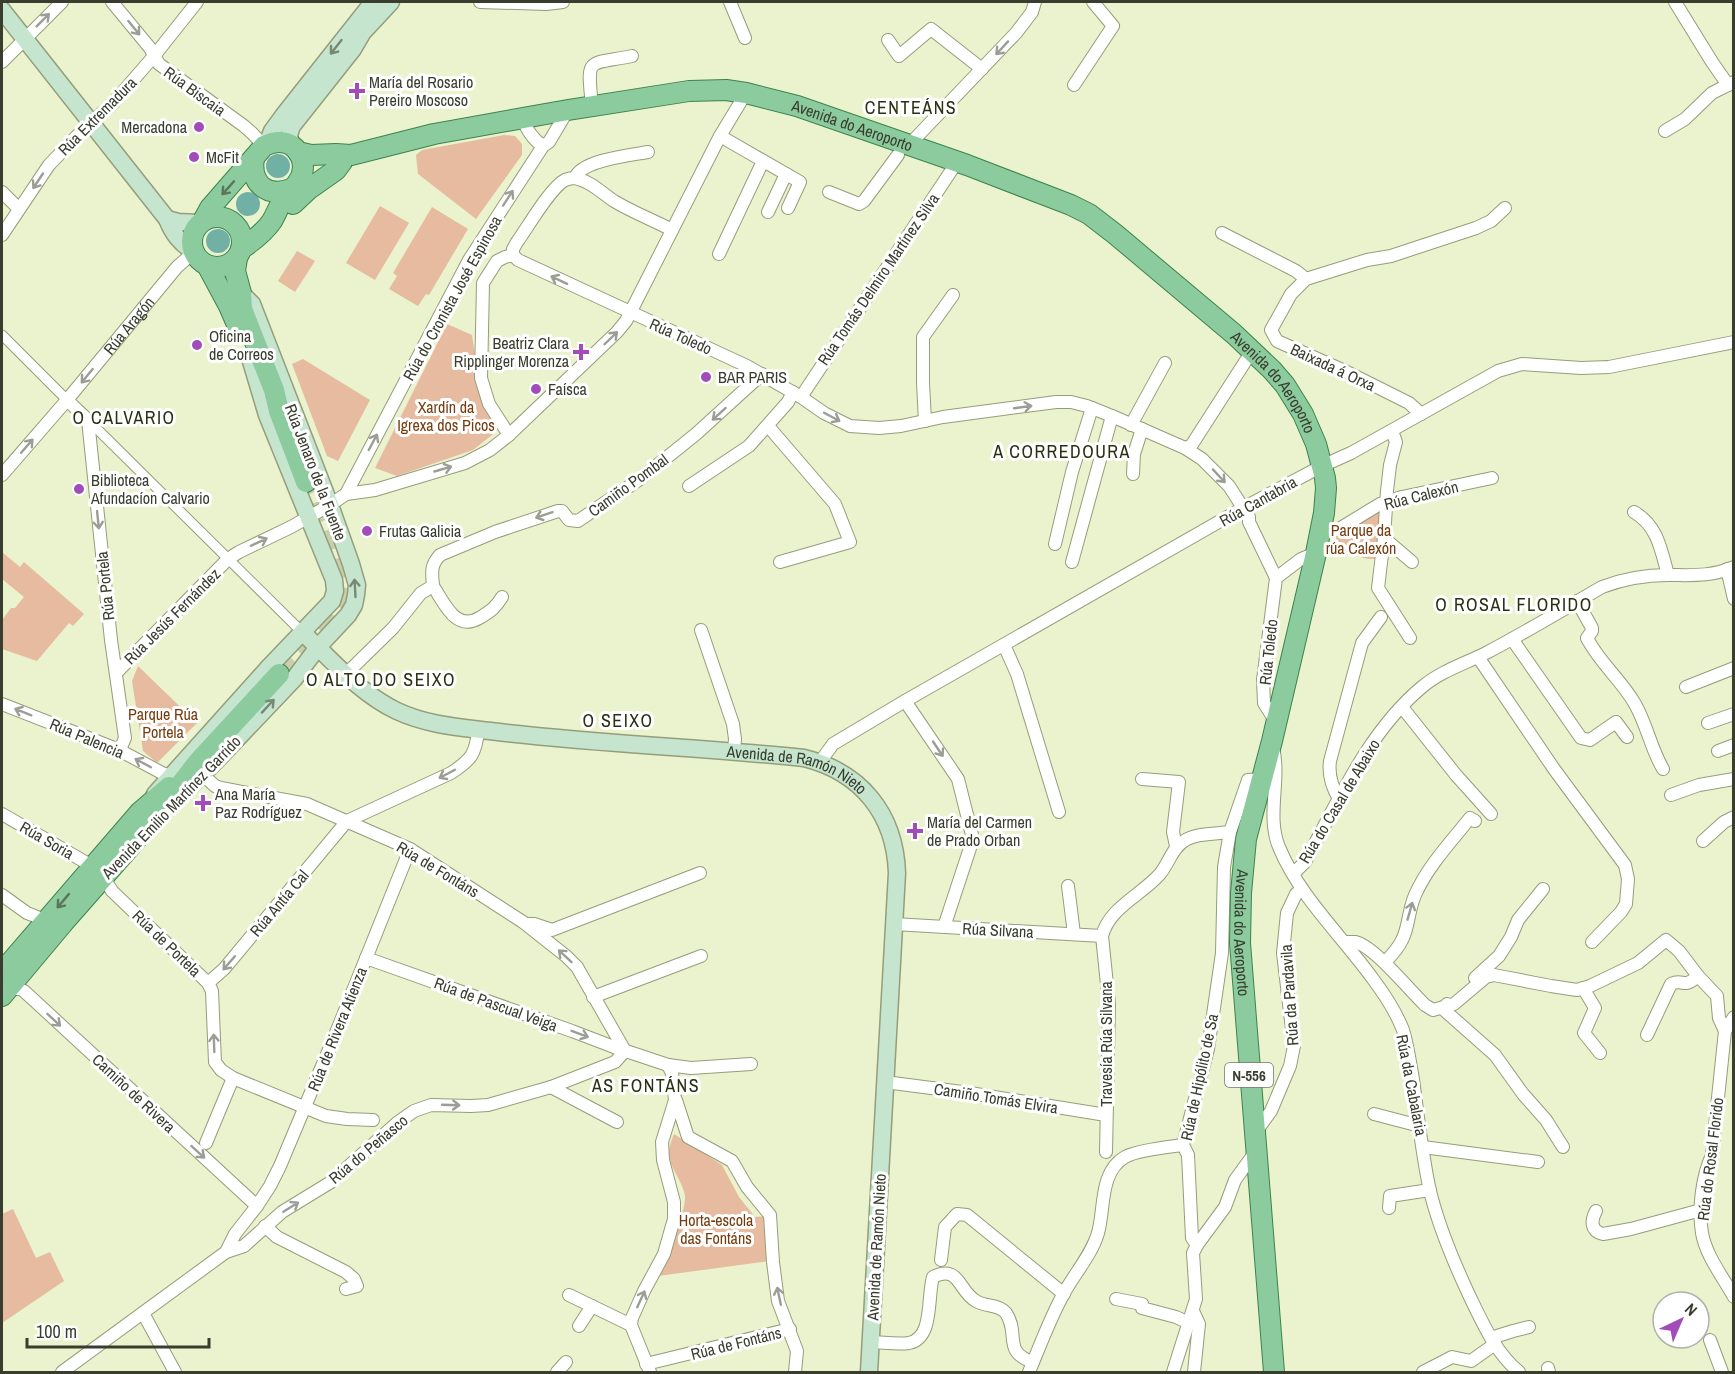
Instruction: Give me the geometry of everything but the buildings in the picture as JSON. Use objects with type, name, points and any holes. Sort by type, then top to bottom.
[{"type":"main road","points":[[295,185],[282,192],[265,189],[254,176],[253,167],[272,131],[373,2]]},
{"type":"main road","points":[[2,10],[167,219],[181,244],[200,258],[220,267],[232,262],[257,239],[273,220],[281,202],[295,185],[303,166],[289,135],[292,126],[353,49],[363,32],[391,2]]},
{"type":"main road","name":"Avenida do Aeroporto","points":[[295,185],[346,158],[434,134],[689,91],[726,90],[746,93],[797,106],[903,151],[957,162],[1051,197],[1089,214],[1272,370],[1303,414],[1316,444],[1326,488],[1322,527],[1272,741],[1246,839],[1240,917],[1240,943],[1274,1372]]},
{"type":"main road","points":[[200,258],[191,240],[193,233],[210,208],[262,150],[279,142],[294,149]]},
{"type":"main road","name":"Avenida do Aeroporto","points":[[294,149],[311,155],[346,158]]},
{"type":"main road","points":[[273,220],[281,216],[309,189],[336,171],[346,158]]},
{"type":"main road","points":[[167,219],[178,222],[202,221],[211,216],[219,216],[233,222],[241,234],[239,254]]},
{"type":"main road","name":"Rúa Jenaro de la Fuente","points":[[239,254],[235,271],[241,293],[242,309],[274,390],[279,411]]},
{"type":"main road","name":"Rúa Jenaro de la Fuente","points":[[200,258],[229,306],[267,415],[334,580],[333,601],[302,632]]},
{"type":"main road","name":"Rúa Jenaro de la Fuente","points":[[241,293],[252,304],[330,505],[357,585],[354,605],[348,615],[318,647]]},
{"type":"main road","name":"Rúa Jenaro de la Fuente","points":[[249,358],[279,411]]},
{"type":"main road","points":[[279,411],[306,482]]},
{"type":"main road","name":"Avenida de Ramón Nieto","points":[[302,632],[369,694],[398,711],[422,721],[516,735],[804,758],[820,762],[848,777],[872,799],[891,833],[896,853],[869,1372]]},
{"type":"main road","name":"Avenida Emilio Martínez Garrido","points":[[4,986],[55,922],[147,816],[171,775],[302,632]]},
{"type":"main road","name":"Avenida Emilio Martínez Garrido","points":[[200,768],[294,679],[318,647]]},
{"type":"main road","name":"Avenida Emilio Martínez Garrido","points":[[200,768],[279,674]]},
{"type":"main road","points":[[147,816],[200,768]]},
{"type":"street","points":[[2,62],[62,2]]},
{"type":"street","name":"Rúa Biscaia","points":[[112,2],[150,48],[159,64],[252,133],[262,150]]},
{"type":"street","name":"Rúa Extremadura","points":[[2,235],[49,165],[111,106],[197,2]]},
{"type":"street","points":[[480,2],[546,4],[563,2]]},
{"type":"street","points":[[730,2],[745,38]]},
{"type":"street","points":[[829,192],[859,204],[903,151],[1017,33],[1032,12],[1035,2]]},
{"type":"street","points":[[1074,85],[1113,26],[1093,2]]},
{"type":"street","points":[[1665,131],[1685,119],[1712,93],[1731,83],[1712,62],[1675,2]]},
{"type":"street","points":[[888,40],[898,57],[932,29],[982,69]]},
{"type":"street","points":[[592,106],[589,71],[593,64],[632,56]]},
{"type":"street","points":[[672,230],[614,201],[602,191],[575,178],[559,185],[517,242],[513,255],[518,261],[631,314],[720,136],[746,93]]},
{"type":"street","name":"Rúa do Cronista José Espinosa","points":[[346,494],[469,260],[568,110]]},
{"type":"street","points":[[543,146],[527,130],[531,116],[552,135]]},
{"type":"street","points":[[720,136],[800,182],[788,208]]},
{"type":"street","points":[[575,178],[576,174],[590,165],[648,152]]},
{"type":"street","points":[[719,254],[763,161]]},
{"type":"street","name":"Rúa Tomás Delmiro Martínez Silva","points":[[689,486],[749,446],[797,394],[957,162]]},
{"type":"street","points":[[768,212],[786,174]]},
{"type":"street","points":[[2,192],[19,209]]},
{"type":"street","points":[[1222,233],[1296,271],[1306,279],[1367,260],[1391,256],[1476,228],[1491,221],[1505,208]]},
{"type":"street","points":[[509,435],[489,404],[481,378],[482,319],[483,283],[497,261],[505,256],[513,255]]},
{"type":"street","name":"Rúa Aragón","points":[[2,475],[177,267],[200,258]]},
{"type":"street","name":"Baixada á Orxa","points":[[1306,279],[1291,294],[1271,330],[1277,341],[1409,403],[1421,414]]},
{"type":"street","points":[[926,421],[922,384],[923,337],[952,295]]},
{"type":"street","name":"Rúa Toledo","points":[[228,559],[309,517],[346,494],[375,490],[465,463],[490,450],[509,435],[617,332],[631,314],[747,366],[797,394],[824,413],[850,426],[879,428],[901,426],[943,417],[1071,402],[1112,416],[1185,448],[1202,459],[1229,486],[1249,517],[1249,522],[1276,578],[1263,680],[1264,703],[1276,722]]},
{"type":"street","points":[[2,335],[87,420]]},
{"type":"street","name":"Rúa Cantabria","points":[[820,762],[832,744],[905,701],[1243,508],[1351,453],[1484,378],[1510,366],[1536,364],[1581,368],[1609,366],[1734,342]]},
{"type":"street","points":[[1185,448],[1191,446],[1252,351]]},
{"type":"street","points":[[1133,474],[1137,427],[1165,363]]},
{"type":"street","name":"Camiño Pombal","points":[[433,586],[432,567],[440,555],[495,532],[558,511],[569,520],[578,521],[640,479],[696,434],[762,374]]},
{"type":"street","points":[[1056,544],[1072,472],[1092,408]]},
{"type":"street","points":[[1072,562],[1112,416]]},
{"type":"street","name":"Avenida de Ramón Nieto","points":[[87,420],[302,632]]},
{"type":"street","name":"Rúa Portela","points":[[87,420],[111,640],[125,738],[122,746],[117,749]]},
{"type":"street","points":[[768,426],[835,504],[850,542],[780,562]]},
{"type":"street","points":[[1392,431],[1396,442],[1390,465],[1378,588],[1410,638]]},
{"type":"street","name":"Rúa Calexón","points":[[1322,527],[1339,529],[1380,504],[1402,497],[1492,478]]},
{"type":"street","points":[[1634,512],[1643,517],[1656,535],[1668,575]]},
{"type":"street","points":[[1384,538],[1412,562]]},
{"type":"street","points":[[1276,578],[1301,559],[1316,553]]},
{"type":"street","name":"Rúa Jesús Fernández","points":[[116,673],[228,559]]},
{"type":"street","points":[[1730,568],[1734,599]]},
{"type":"street","name":"Rúa do Casal de Abaixo","points":[[1293,874],[1305,862],[1365,754],[1391,718],[1434,676],[1478,657],[1602,587],[1618,581],[1668,575],[1716,573],[1730,568]]},
{"type":"street","points":[[345,674],[393,627],[421,593],[433,586],[458,620],[466,623],[475,621],[494,609],[502,597]]},
{"type":"street","points":[[1577,601],[1592,628],[1587,640],[1603,665],[1617,679],[1634,703],[1662,769]]},
{"type":"street","points":[[1340,799],[1334,791],[1329,773],[1330,761],[1362,643],[1382,617]]},
{"type":"street","points":[[701,630],[733,724],[734,752]]},
{"type":"street","points":[[1512,639],[1581,738],[1590,740],[1616,722],[1627,737]]},
{"type":"street","points":[[1004,645],[1017,674],[1059,812]]},
{"type":"street","points":[[1478,657],[1513,711],[1625,865],[1628,873],[1626,904],[1592,942]]},
{"type":"street","points":[[1686,687],[1734,668]]},
{"type":"street","points":[[905,701],[957,779],[973,838],[944,927]]},
{"type":"street","name":"Rúa Palencia","points":[[2,704],[117,749],[164,774],[171,775]]},
{"type":"street","points":[[1402,707],[1456,776],[1491,814]]},
{"type":"street","points":[[1707,723],[1734,714]]},
{"type":"street","points":[[347,821],[463,766],[475,751],[478,730]]},
{"type":"street","name":"Rúa da Cabalaria","points":[[1272,741],[1276,760],[1274,829],[1278,845],[1302,889],[1381,989],[1402,1029],[1409,1057],[1430,1190],[1451,1254],[1493,1341],[1505,1359],[1519,1372]]},
{"type":"street","points":[[1719,751],[1734,745]]},
{"type":"street","name":"Rúa de Fontáns","points":[[200,768],[214,786],[307,804],[410,849],[526,925],[566,956],[577,968],[626,1051]]},
{"type":"street","name":"Rúa de Hipólito de Sa","points":[[1197,1245],[1192,1238],[1188,1155],[1183,1145],[1208,1049],[1222,953],[1224,867],[1230,832],[1248,780],[1261,779]]},
{"type":"street","points":[[1671,795],[1699,785],[1734,779]]},
{"type":"street","points":[[1143,780],[1179,782],[1173,832],[1176,846]]},
{"type":"street","name":"Rúa Soria","points":[[2,814],[100,869]]},
{"type":"street","points":[[1385,962],[1402,941],[1408,912],[1415,894],[1433,862],[1470,818],[1475,821]]},
{"type":"street","points":[[1703,841],[1724,822],[1734,818]]},
{"type":"street","name":"Rúa Antía Cal","points":[[208,983],[224,969],[347,821]]},
{"type":"street","points":[[1102,936],[1105,925],[1160,874],[1176,846],[1195,836],[1230,832]]},
{"type":"street","name":"Rúa de Rivera Atienza","points":[[257,1206],[280,1166],[410,849]]},
{"type":"street","name":"Rúa de Portela","points":[[100,869],[112,891],[208,983],[212,991],[215,1062],[220,1070],[233,1078],[326,1116],[374,1120]]},
{"type":"street","name":"Rúa de Fontáns","points":[[526,925],[534,924],[552,930],[699,873]]},
{"type":"street","points":[[1068,886],[1074,934]]},
{"type":"street","name":"Rúa da Pardavila","points":[[1197,1245],[1225,1207],[1235,1180],[1271,1111],[1290,1066],[1294,1046],[1283,953],[1287,913],[1296,894],[1302,889]]},
{"type":"street","points":[[1443,1009],[1499,956],[1518,920],[1543,889]]},
{"type":"street","points":[[2,895],[27,913],[55,922]]},
{"type":"street","name":"Rúa Silvana","points":[[894,924],[1102,936]]},
{"type":"street","name":"Travesía Rúa Silvana","points":[[1102,936],[1109,1004],[1106,1152]]},
{"type":"street","points":[[1345,942],[1359,944],[1385,962],[1425,1005],[1433,1010],[1454,1004],[1486,977],[1494,975],[1577,990],[1638,963],[1666,940],[1679,951],[1717,996],[1719,1018],[1725,1031]]},
{"type":"street","points":[[593,997],[701,956]]},
{"type":"street","name":"Rúa de Pascual Veiga","points":[[366,958],[626,1051]]},
{"type":"street","points":[[1647,1035],[1671,984],[1678,982],[1690,984],[1698,976]]},
{"type":"street","name":"Camiño de Rivera","points":[[4,986],[24,992],[257,1206]]},
{"type":"street","points":[[1583,988],[1595,1008],[1584,1033],[1600,1053]]},
{"type":"street","points":[[1443,1009],[1495,1055],[1523,1094],[1546,1120],[1563,1147]]},
{"type":"street","name":"Rúa do Rosal Florido","points":[[1734,1017],[1725,1031],[1712,1155],[1706,1169],[1701,1210],[1702,1234],[1710,1255],[1734,1297]]},
{"type":"street","points":[[626,1051],[668,1065],[691,1068],[752,1064]]},
{"type":"street","name":"Rúa do Peñasco","points":[[226,1252],[244,1246],[282,1212],[331,1182],[397,1123],[414,1111],[431,1105],[488,1105],[550,1087],[615,1062],[626,1051]]},
{"type":"street","name":"Rúa de Fontáns","points":[[668,1065],[672,1073],[675,1100],[688,1137],[732,1161],[747,1187],[770,1215],[778,1301],[797,1351],[795,1372]]},
{"type":"street","points":[[206,1143],[233,1078]]},
{"type":"street","name":"Camiño Tomás Elvira","points":[[885,1082],[1106,1115]]},
{"type":"street","points":[[550,1087],[617,1122]]},
{"type":"street","name":"Rúa de Fontáns","points":[[675,1100],[662,1142],[663,1160],[674,1202],[674,1219],[664,1254],[644,1291],[631,1325],[648,1368],[790,1329]]},
{"type":"street","points":[[1374,1114],[1420,1126]]},
{"type":"street","points":[[1031,1367],[1064,1293],[1097,1237],[1105,1188],[1113,1169],[1124,1157],[1183,1145]]},
{"type":"street","points":[[1423,1147],[1538,1162]]},
{"type":"street","points":[[1389,1208],[1390,1196],[1430,1190]]},
{"type":"street","points":[[62,1372],[226,1252],[234,1234],[257,1206]]},
{"type":"street","points":[[1596,1211],[1592,1223],[1593,1228],[1603,1234],[1631,1229],[1701,1210]]},
{"type":"street","points":[[941,1260],[945,1227],[957,1214],[967,1215],[1064,1293]]},
{"type":"street","points":[[265,1226],[277,1237],[346,1272],[354,1279],[357,1286],[346,1289]]},
{"type":"street","points":[[1173,1372],[1196,1299],[1193,1253],[1197,1245]]},
{"type":"street","name":"Avenida de Ramón Nieto","points":[[871,1342],[908,1344],[923,1335],[933,1277],[948,1273],[958,1280],[977,1302],[996,1306],[1005,1312],[1011,1326],[1014,1348],[1031,1367]]},
{"type":"street","points":[[569,1295],[631,1325]]},
{"type":"street","points":[[1116,1299],[1142,1304],[1142,1308],[1176,1317],[1191,1317],[1199,1324],[1194,1372]]},
{"type":"street","points":[[579,1326],[592,1306]]},
{"type":"street","points":[[143,1313],[175,1372]]},
{"type":"street","points":[[1423,1372],[1452,1357],[1471,1361],[1493,1341],[1513,1331],[1529,1327]]},
{"type":"street","points":[[1711,1343],[1722,1372]]},
{"type":"street","points":[[557,1372],[566,1362]]},
{"type":"green space","points":[[504,135],[515,136],[522,144],[522,155],[476,219],[418,174],[416,155],[422,150]]},
{"type":"green space","points":[[380,206],[409,223],[375,280],[346,263]]},
{"type":"green space","points":[[432,207],[468,229],[429,295],[426,294],[418,306],[389,289],[397,276],[393,273]]},
{"type":"green space","points":[[297,251],[315,261],[295,292],[278,281]]},
{"type":"green space","name":"Xardín da Igrexa dos Picos","points":[[447,324],[472,335],[481,395],[497,431],[473,450],[397,476],[375,468]]},
{"type":"green space","points":[[303,359],[370,400],[338,461],[327,456],[292,364]]},
{"type":"green space","name":"Parque da rúa Calexón","points":[[1380,510],[1378,559],[1334,551],[1337,533]]},
{"type":"green space","points":[[2,552],[20,567],[24,562],[84,614],[73,626],[69,623],[37,661],[2,649],[2,620],[24,597],[2,579]]},
{"type":"green space","name":"Parque Rúa Portela","points":[[138,666],[197,723],[157,763],[143,751],[132,681]]},
{"type":"green space","name":"Horta-escola das Fontáns","points":[[674,1134],[722,1165],[739,1197],[755,1217],[766,1216],[770,1261],[658,1276],[675,1236],[685,1196],[670,1158],[669,1152]]},
{"type":"green space","points":[[13,1209],[36,1258],[50,1252],[64,1281],[2,1323],[2,1214]]},
{"type":"water","points":[[273,154],[283,154],[290,161],[290,171],[283,178],[273,178],[266,171],[266,161]]},
{"type":"water","points":[[248,192],[257,195],[260,204],[257,213],[248,216],[239,213],[236,204],[239,195]]},
{"type":"water","points":[[213,229],[223,229],[230,236],[230,246],[223,253],[213,253],[206,246],[206,236]]},
{"type":"tunnel","points":[[279,674],[330,619],[341,602],[344,587],[341,570],[306,482]]},
{"type":"place","name":"María del Rosario Pereiro Moscoso","points":[[357,91]]},
{"type":"place","name":"Mercadona","points":[[199,127]]},
{"type":"place","name":"McFit","points":[[194,157]]},
{"type":"place","name":"Oficina de Correos","points":[[197,345]]},
{"type":"place","name":"Beatriz Clara Ripplinger Morenza","points":[[581,352]]},
{"type":"place","name":"BAR PARIS","points":[[706,377]]},
{"type":"place","name":"Faísca","points":[[536,389]]},
{"type":"place","name":"Biblioteca Afundacíon Calvario","points":[[79,489]]},
{"type":"place","name":"Frutas Galicia","points":[[367,531]]},
{"type":"place","name":"Ana María Paz Rodríguez","points":[[203,803]]},
{"type":"place","name":"María del Carmen de Prado Orban","points":[[915,831]]},
{"type":"district","name":"CENTEÁNS","points":[[911,107]]},
{"type":"district","name":"O CALVARIO","points":[[124,417]]},
{"type":"district","name":"A CORREDOURA","points":[[1062,451]]},
{"type":"district","name":"O ROSAL FLORIDO","points":[[1514,604]]},
{"type":"district","name":"O ALTO DO SEIXO","points":[[381,679]]},
{"type":"district","name":"O SEIXO","points":[[618,720]]},
{"type":"district","name":"AS FONTÁNS","points":[[646,1085]]}]
